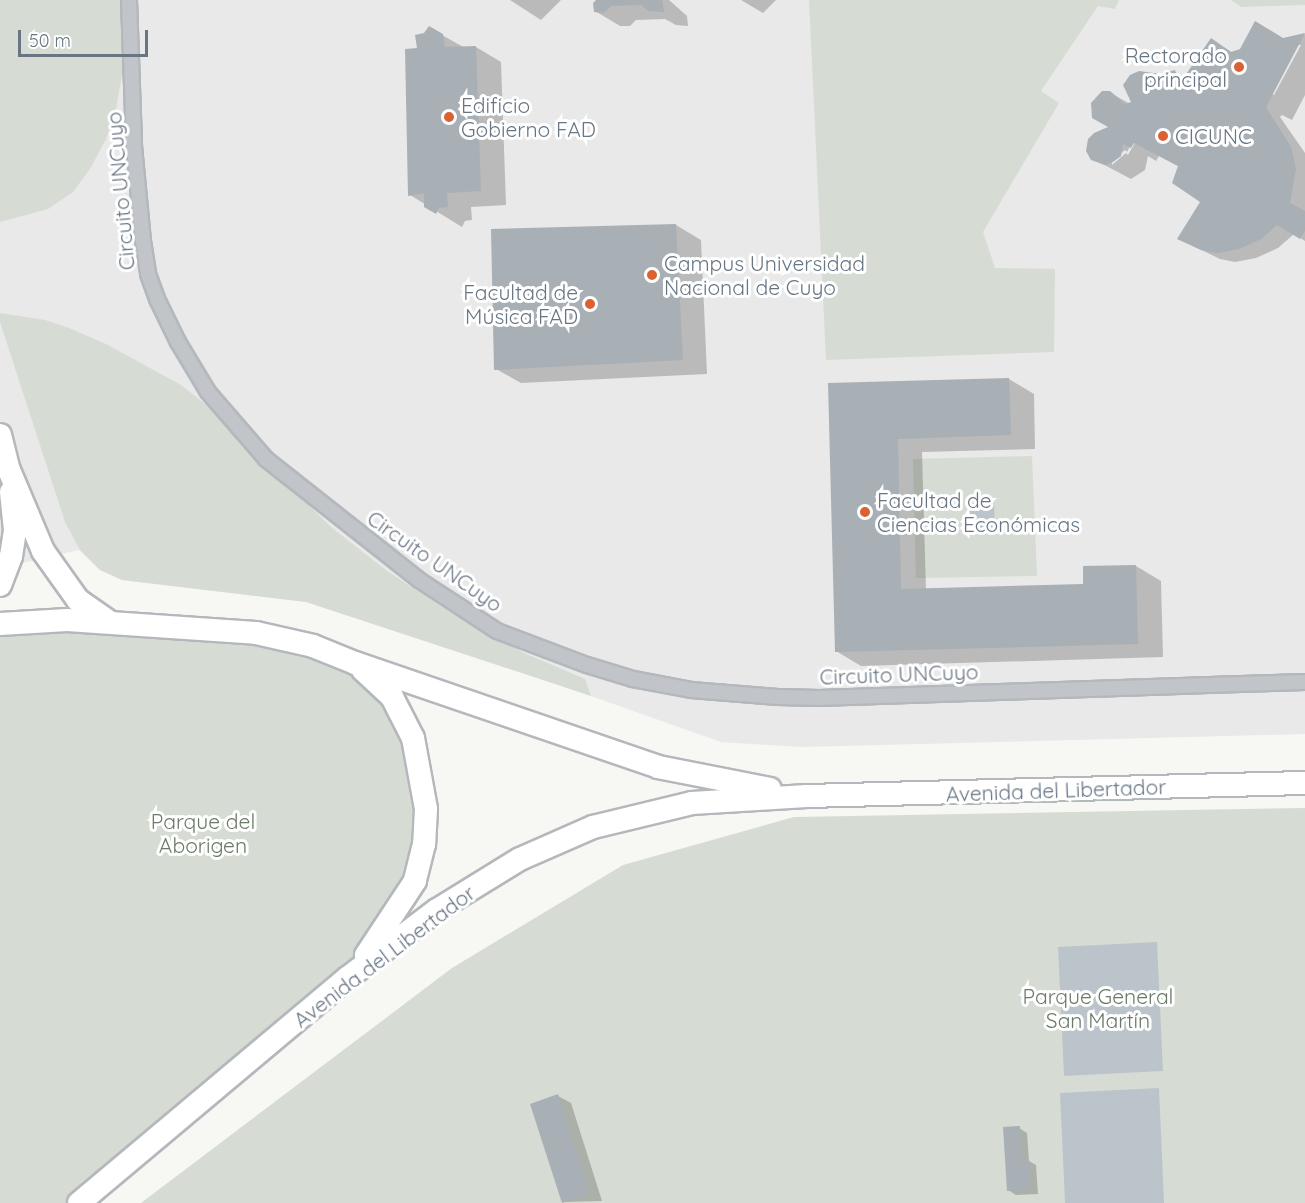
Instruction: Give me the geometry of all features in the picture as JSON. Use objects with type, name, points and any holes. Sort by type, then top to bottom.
[{"type":"main road","points":[[0,435],[9,470],[15,530],[11,556],[0,585]]},
{"type":"main road","points":[[9,470],[44,551],[64,582],[78,600],[109,622]]},
{"type":"main road","name":"Avenida del Libertador","points":[[0,624],[68,620],[256,633],[314,646],[354,663],[658,767],[807,796]]},
{"type":"main road","points":[[346,979],[375,943],[415,880],[424,844],[426,809],[419,760],[403,716],[392,697],[354,663]]},
{"type":"main road","name":"Avenida del Libertador","points":[[80,1203],[346,979],[438,910],[520,859],[592,827],[649,811],[692,803],[807,796],[1305,783]]},
{"type":"street","name":"Circuito UNCuyo","points":[[129,0],[134,146],[143,241],[154,291],[178,342],[208,392],[266,459],[419,580],[497,631],[587,665],[633,679],[691,690],[778,697],[819,698],[1305,682]]},
{"type":"shaded area","name":"Campus Universidad Nacional de Cuyo","points":[[0,0],[1305,0],[1305,734],[801,747],[721,742],[523,672],[306,602],[122,580],[100,570],[79,550],[0,568]]},
{"type":"shaded area","points":[[994,502],[995,528],[971,528],[969,503]]},
{"type":"shaded area","points":[[1157,942],[1163,1071],[1064,1076],[1058,947]]},
{"type":"shaded area","points":[[1159,1088],[1164,1203],[1065,1203],[1060,1093]]},
{"type":"green space","points":[[0,0],[121,0],[123,69],[116,109],[106,139],[90,169],[73,192],[48,209],[0,222]]},
{"type":"green space","points":[[809,0],[1119,0],[1115,9],[1098,6],[1041,91],[1059,103],[983,232],[995,268],[1055,269],[1054,352],[826,360]]},
{"type":"green space","points":[[1231,0],[1305,0],[1305,5],[1241,7]]},
{"type":"green space","points":[[0,313],[45,320],[69,328],[106,344],[181,385],[209,407],[331,527],[387,571],[453,614],[524,653],[585,679],[591,696],[306,602],[122,580],[100,570],[80,550],[65,522],[0,322]]},
{"type":"green space","points":[[1032,456],[1037,576],[916,578],[913,459]]},
{"type":"green space","name":"Parque del Aborigen","points":[[0,624],[256,633],[354,663],[403,716],[424,844],[375,943],[79,1203],[0,1203]]},
{"type":"green space","name":"Parque General San Martín","points":[[1305,808],[1305,1203],[141,1203],[452,968],[623,865],[794,817]]},
{"type":"building","points":[[596,0],[662,0],[664,12],[649,11],[641,5],[611,6],[604,13],[594,12],[593,3]]},
{"type":"building","points":[[1255,21],[1283,38],[1305,33],[1266,107],[1291,147],[1296,169],[1290,203],[1305,211],[1305,231],[1300,239],[1277,225],[1261,239],[1239,249],[1217,253],[1201,250],[1177,239],[1200,202],[1172,183],[1178,166],[1134,143],[1131,148],[1123,144],[1121,156],[1113,162],[1105,165],[1091,160],[1086,151],[1088,139],[1094,133],[1108,127],[1092,118],[1091,103],[1102,91],[1110,91],[1125,104],[1131,102],[1123,85],[1130,75],[1139,71],[1161,74],[1175,70],[1180,83],[1211,38],[1231,52],[1240,49]]},
{"type":"building","points":[[429,26],[443,34],[445,47],[476,46],[481,191],[447,193],[448,207],[439,208],[436,214],[424,207],[424,193],[408,196],[405,49],[417,48],[415,35],[424,33]]},
{"type":"building","points":[[676,224],[683,360],[494,370],[491,229]]},
{"type":"building","name":"Facultad de Ciencias Económicas","points":[[1009,378],[1011,435],[898,439],[901,589],[1083,584],[1083,566],[1136,565],[1138,644],[835,652],[828,383]]},
{"type":"building","points":[[558,1094],[590,1194],[562,1203],[530,1104]]},
{"type":"building","points":[[1020,1126],[1021,1160],[1029,1159],[1030,1190],[1007,1191],[1003,1127]]},
{"type":"place","name":"Rectorado principal","points":[[1239,67]]},
{"type":"place","name":"Edificio Gobierno FAD","points":[[449,117]]},
{"type":"place","name":"CICUNC","points":[[1163,136]]},
{"type":"place","name":"Campus Universidad Nacional de Cuyo","points":[[652,275]]},
{"type":"place","name":"Facultad de Música FAD","points":[[590,304]]},
{"type":"place","name":"Facultad de Ciencias Económicas","points":[[865,512]]}]
